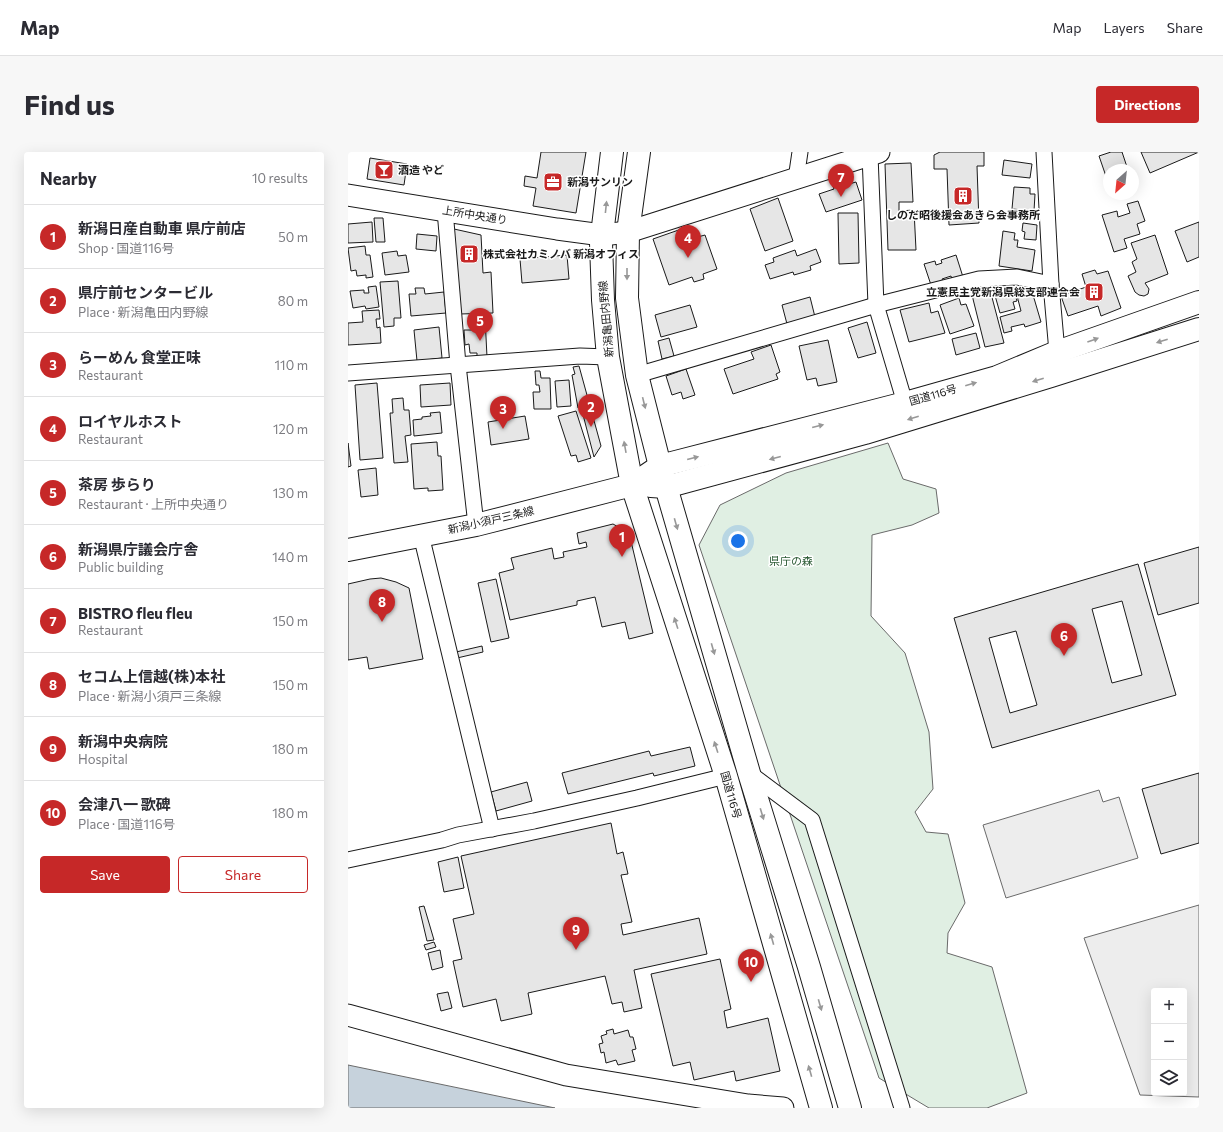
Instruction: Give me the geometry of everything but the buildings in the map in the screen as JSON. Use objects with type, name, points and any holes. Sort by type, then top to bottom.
[{"type":"main road","name":"新潟亀田内野線","points":[[612,152],[602,235],[603,300],[608,357],[632,485]]},
{"type":"main road","points":[[639,152],[628,232],[628,298],[637,375],[663,477],[749,774],[809,967],[850,1108]]},
{"type":"main road","name":"国道116号","points":[[663,477],[905,403],[997,377],[1057,352],[1199,302]]},
{"type":"main road","name":"国道116号","points":[[821,1108],[726,776],[632,485],[872,431],[1199,329]]},
{"type":"main road","name":"新潟小須戸三条線","points":[[348,550],[476,524],[632,485]]},
{"type":"street","points":[[796,178],[800,152]]},
{"type":"street","points":[[1044,152],[1051,284],[1057,352]]},
{"type":"street","name":"上所中央通り","points":[[348,195],[602,235],[628,232],[875,154]]},
{"type":"street","points":[[875,154],[876,305],[905,403]]},
{"type":"street","points":[[445,210],[458,365],[476,524]]},
{"type":"street","points":[[637,375],[876,305],[979,279],[1017,277],[1051,284]]},
{"type":"street","points":[[348,373],[580,356],[608,357]]},
{"type":"street","points":[[421,535],[492,829]]},
{"type":"street","points":[[749,774],[812,820],[902,1108]]},
{"type":"street","points":[[348,860],[442,840],[458,835],[637,798],[726,776]]},
{"type":"street","points":[[348,1015],[566,1075],[748,1105],[784,1108]]},
{"type":"green space","name":"県庁の森","points":[[888,443],[903,479],[936,489],[939,513],[912,525],[872,535],[871,616],[905,653],[929,732],[933,789],[915,812],[926,832],[948,834],[965,903],[948,933],[947,953],[992,967],[1027,1093],[987,1108],[929,1108],[879,1078],[699,545],[720,505],[786,473]]},
{"type":"shaded area","points":[[1099,790],[1103,802],[1119,797],[1138,858],[1006,898],[983,825]]},
{"type":"shaded area","points":[[1199,905],[1199,1097],[1170,1096],[1187,1096],[1187,988],[1151,988],[1151,1095],[1140,1095],[1084,938]]},
{"type":"shaded area","points":[[348,1065],[555,1108],[348,1108]]},
{"type":"place","name":"酒造 やど","points":[[384,170]]},
{"type":"place","name":"新潟サンリン","points":[[553,182]]},
{"type":"place","name":"しのだ昭後援会あきら会事務所","points":[[963,196]]},
{"type":"place","name":"BISTRO fleu fleu","points":[[841,197]]},
{"type":"place","name":"株式会社カミノバ 新潟オフィス","points":[[469,254]]},
{"type":"place","name":"ロイヤルホスト","points":[[688,258]]},
{"type":"place","name":"立憲民主党新潟県総支部連合会","points":[[1094,292]]},
{"type":"place","name":"茶房 歩らり","points":[[480,341]]},
{"type":"place","name":"県庁前センタービル","points":[[591,427]]},
{"type":"place","name":"らーめん 食堂正味","points":[[503,429]]},
{"type":"place","name":"新潟日産自動車 県庁前店","points":[[622,557]]},
{"type":"place","name":"セコム上信越(株)本社","points":[[382,622]]},
{"type":"place","name":"新潟県庁議会庁舎","points":[[1064,656]]},
{"type":"place","name":"新潟中央病院","points":[[576,950]]},
{"type":"place","name":"会津八一 歌碑","points":[[751,982]]}]
